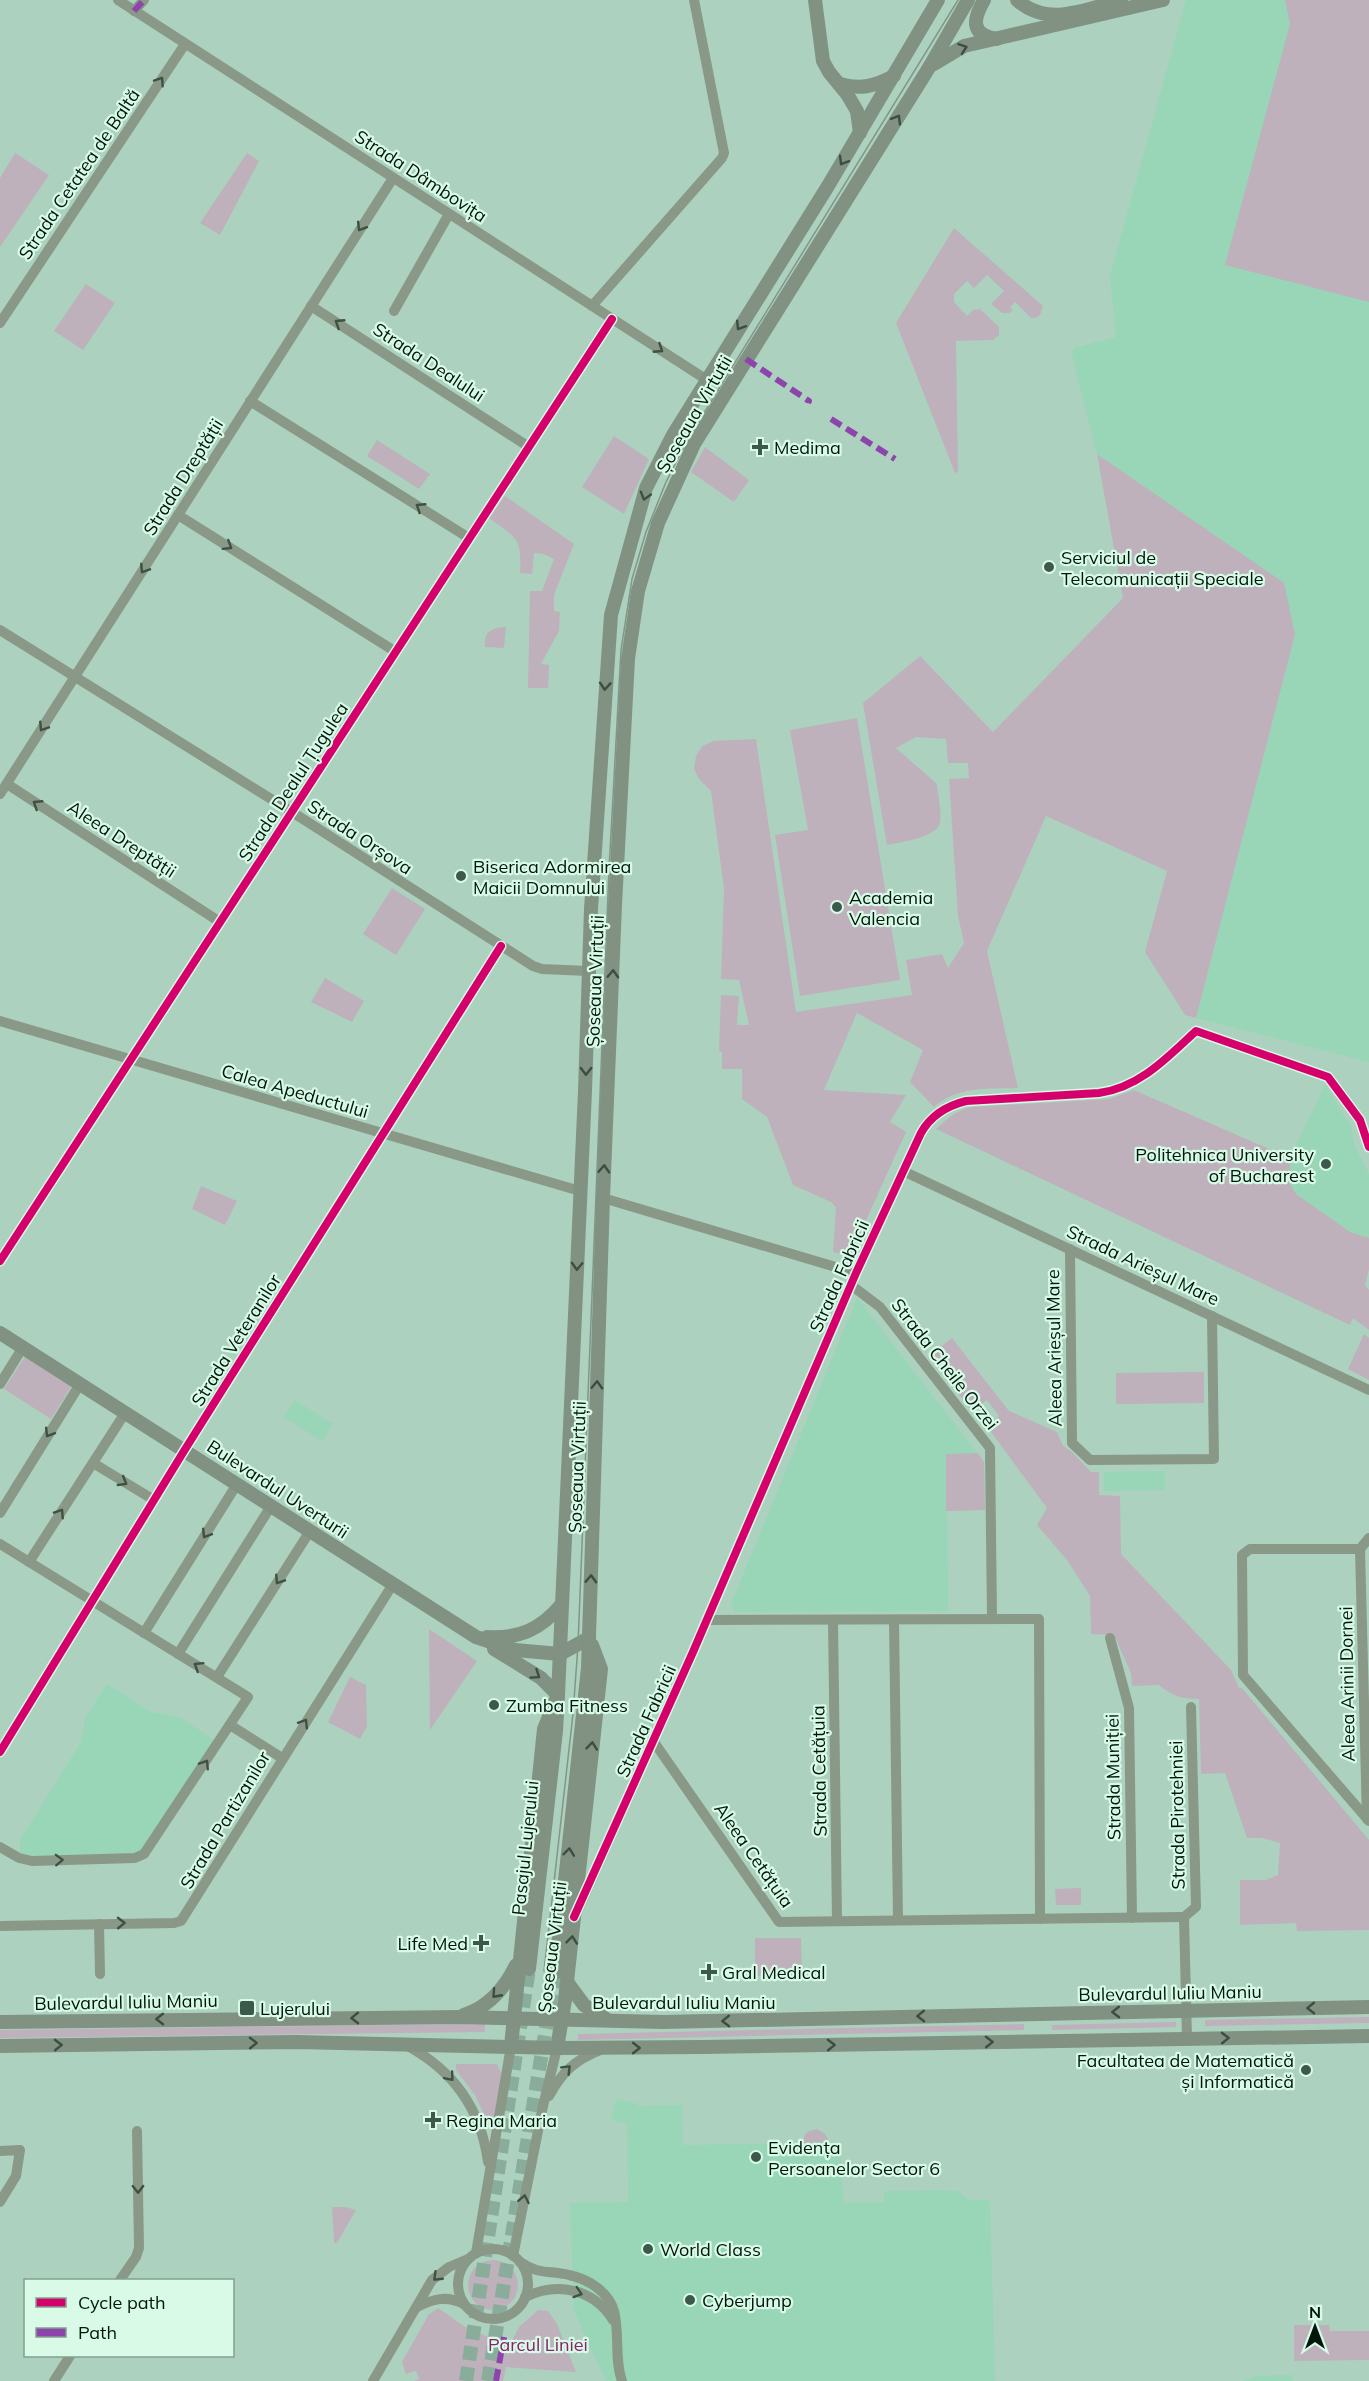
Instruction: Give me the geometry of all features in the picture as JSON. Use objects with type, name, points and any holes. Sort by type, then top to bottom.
[{"type":"main road","points":[[815,0],[823,61],[857,111],[860,132]]},
{"type":"main road","name":"Șoseaua Virtuții","points":[[511,2046],[544,1729],[558,1695],[588,971],[611,615],[646,488],[673,435],[896,75],[938,0]]},
{"type":"main road","name":"Șoseaua Virtuții","points":[[557,2048],[567,1982],[601,1669],[589,1638],[603,1198],[628,659],[636,601],[646,558],[670,494],[694,444],[930,66],[968,0]]},
{"type":"main road","points":[[984,0],[976,15],[976,25],[986,36],[999,39]]},
{"type":"main road","points":[[1017,0],[1035,12],[1057,16],[1109,1]]},
{"type":"main road","points":[[930,66],[958,49],[1138,3],[1163,0]]},
{"type":"main road","points":[[840,84],[860,88],[870,87],[896,75]]},
{"type":"main road","name":"Bulevardul Uverturii","points":[[0,1333],[476,1637],[515,1650],[560,1654]]},
{"type":"main road","points":[[476,1637],[510,1637],[528,1632],[544,1623],[562,1604]]},
{"type":"main road","points":[[476,1637],[541,1678],[558,1695]]},
{"type":"main road","points":[[560,1654],[589,1638]]},
{"type":"main road","points":[[555,1973],[582,1734],[589,1638]]},
{"type":"main road","name":"Pasajul Lujerului","points":[[529,1969],[556,1731],[558,1695]]},
{"type":"main road","points":[[460,2017],[479,2009],[499,1992],[519,1958]]},
{"type":"main road","points":[[567,1982],[584,2005],[611,2021]]},
{"type":"main road","name":"Bulevardul Iuliu Maniu","points":[[0,2022],[514,2017],[675,2022],[1369,2007]]},
{"type":"main road","points":[[0,2046],[297,2042],[606,2048],[1369,2036]]},
{"type":"street","name":"Strada Dâmbovița","points":[[118,0],[707,380]]},
{"type":"street","points":[[134,11],[144,0]]},
{"type":"street","points":[[592,306],[724,153],[694,0]]},
{"type":"street","name":"Strada Cetatea de Baltă","points":[[0,323],[185,44]]},
{"type":"street","name":"Strada Dreptății","points":[[0,794],[393,177]]},
{"type":"street","points":[[394,311],[449,214]]},
{"type":"street","name":"Strada Dealului","points":[[311,306],[529,447]]},
{"type":"street","name":"Strada Dealul Țugulea","points":[[0,1261],[612,319]]},
{"type":"street","points":[[250,401],[469,538]]},
{"type":"street","points":[[178,515],[396,652]]},
{"type":"street","name":"Strada Orșova","points":[[0,630],[537,968],[588,971]]},
{"type":"street","name":"Aleea Dreptății","points":[[7,784],[220,922]]},
{"type":"street","name":"Strada Veteranilor","points":[[0,1752],[184,1450],[501,946]]},
{"type":"street","name":"Calea Apeductului","points":[[0,1021],[580,1191]]},
{"type":"street","name":"Strada Fabricii","points":[[574,1917],[654,1742],[850,1285],[925,1126],[940,1111],[948,1106],[975,1100],[1099,1093],[1115,1090],[1150,1071],[1196,1031],[1328,1077],[1360,1120],[1369,1147]]},
{"type":"street","name":"Strada Arieșul Mare","points":[[903,1170],[1369,1390]]},
{"type":"street","points":[[603,1198],[856,1273]]},
{"type":"street","name":"Aleea Arieșul Mare","points":[[1070,1249],[1072,1443],[1090,1460],[1214,1459],[1212,1316]]},
{"type":"street","name":"Strada Cheile Orzei","points":[[850,1285],[865,1293],[880,1307],[990,1448],[992,1619]]},
{"type":"street","points":[[0,1384],[23,1347]]},
{"type":"street","points":[[0,1513],[80,1384]]},
{"type":"street","points":[[29,1562],[125,1413]]},
{"type":"street","points":[[93,1463],[154,1500]]},
{"type":"street","points":[[144,1632],[237,1484]]},
{"type":"street","points":[[178,1654],[271,1506]]},
{"type":"street","points":[[217,1677],[310,1531]]},
{"type":"street","points":[[1360,1549],[1369,1538]]},
{"type":"street","points":[[0,1544],[248,1696],[144,1854],[135,1858],[32,1861],[19,1858],[0,1847]]},
{"type":"street","name":"Aleea Arinii Dornei","points":[[1250,1549],[1360,1549],[1368,1820],[1243,1675],[1242,1555],[1245,1551],[1250,1549]]},
{"type":"street","name":"Strada Partizanilor","points":[[0,1926],[174,1923],[181,1921],[393,1584]]},
{"type":"street","points":[[706,1620],[1039,1619],[1040,1919]]},
{"type":"street","name":"Strada Cetățuia","points":[[833,1620],[837,1921]]},
{"type":"street","points":[[894,1620],[898,1920]]},
{"type":"street","name":"Strada Muniției","points":[[1110,1638],[1129,1708],[1132,1918]]},
{"type":"street","name":"Strada Pirotehniei","points":[[1184,1917],[1196,1907],[1191,1707]]},
{"type":"street","points":[[230,1725],[282,1758]]},
{"type":"street","name":"Aleea Cetățuia","points":[[654,1742],[779,1922],[1184,1917]]},
{"type":"street","points":[[1184,1917],[1187,2038]]},
{"type":"street","points":[[99,1924],[100,1974]]},
{"type":"street","points":[[403,2044],[442,2068],[461,2091],[481,2128],[490,2173]]},
{"type":"street","points":[[465,2305],[458,2286],[463,2266],[473,2256],[490,2173],[511,2046]]},
{"type":"street","points":[[416,2307],[440,2298],[456,2300],[479,2316],[497,2319],[514,2312],[525,2297],[528,2282],[523,2267],[516,2258],[543,2106],[557,2048]]},
{"type":"street","points":[[543,2106],[567,2069],[577,2060],[606,2048]]},
{"type":"street","points":[[121,2279],[139,2248],[137,2131]]},
{"type":"street","points":[[0,2151],[20,2150],[16,2176],[0,2202]]},
{"type":"street","points":[[373,2381],[428,2286],[441,2273],[473,2256],[495,2249],[516,2258],[536,2271],[569,2275],[601,2290],[611,2303],[617,2328],[622,2381]]},
{"type":"street","points":[[525,2297],[563,2288],[583,2293],[606,2311],[617,2328]]},
{"type":"street","points":[[54,2381],[69,2357]]},
{"type":"shaded area","points":[[1186,0],[1369,0],[1369,1062],[1196,1018],[1295,634],[1283,583],[1097,454],[1072,356],[1074,348],[1116,337],[1110,276]]},
{"type":"shaded area","name":"Politehnica University of Bucharest","points":[[1325,1085],[1351,1127],[1355,1147],[1369,1174],[1369,1238],[1350,1232],[1296,1194],[1290,1184],[1290,1158]]},
{"type":"shaded area","points":[[857,1298],[984,1462],[985,1510],[947,1511],[948,1611],[734,1612],[731,1604]]},
{"type":"shaded area","points":[[295,1400],[333,1424],[322,1441],[284,1417]]},
{"type":"shaded area","points":[[1165,1471],[1165,1490],[1104,1491],[1104,1472]]},
{"type":"shaded area","points":[[107,1684],[151,1712],[180,1717],[214,1740],[150,1844],[136,1854],[21,1856],[20,1840],[81,1742],[85,1718]]},
{"type":"shaded area","points":[[617,2099],[638,2104],[638,2106],[682,2105],[683,2145],[801,2143],[807,2132],[822,2131],[829,2142],[841,2142],[843,2203],[884,2202],[884,2191],[958,2191],[968,2200],[990,2200],[995,2381],[607,2381],[586,2340],[574,2309],[570,2203],[628,2202],[627,2124],[611,2120]]},
{"type":"shaded area","points":[[1293,2375],[1293,2381],[1243,2381],[1256,2376]]},
{"type":"green space","points":[[1285,0],[1369,0],[1369,302],[1225,265],[1290,24]]},
{"type":"green space","points":[[15,153],[49,175],[0,247],[0,178]]},
{"type":"green space","points":[[247,153],[259,161],[220,235],[200,223]]},
{"type":"green space","points":[[954,228],[1043,306],[1040,315],[1036,318],[1031,318],[1015,302],[1010,307],[1013,310],[1009,313],[1002,313],[991,304],[1004,291],[987,275],[974,288],[967,281],[954,294],[954,302],[967,316],[973,310],[980,309],[999,327],[999,335],[993,340],[956,341],[958,472],[955,473],[896,323]]},
{"type":"green space","points":[[86,284],[115,303],[83,350],[54,331]]},
{"type":"green space","points":[[614,436],[649,459],[624,514],[582,487]]},
{"type":"green space","points":[[377,440],[430,474],[419,489],[367,456]]},
{"type":"green space","points":[[705,447],[749,480],[734,502],[691,472]]},
{"type":"green space","points":[[1097,454],[1284,583],[1295,634],[1196,1018],[1185,1015],[1145,952],[1167,871],[1046,816],[987,951],[1018,1088],[963,1092],[943,1100],[934,1107],[910,1082],[923,1050],[857,1013],[824,1090],[906,1095],[890,1122],[906,1132],[850,1256],[833,1252],[836,1207],[831,1202],[793,1185],[767,1117],[742,1099],[742,1069],[722,1069],[722,1052],[719,1051],[721,995],[739,996],[737,1025],[749,1025],[739,980],[721,979],[724,889],[711,791],[699,779],[694,769],[696,756],[702,746],[714,741],[756,739],[796,1012],[912,995],[906,960],[942,954],[948,968],[964,943],[958,916],[949,779],[969,778],[968,763],[948,763],[946,739],[916,737],[896,748],[937,784],[940,823],[937,828],[925,836],[887,845],[863,703],[920,656],[993,732],[1123,598]]},
{"type":"green space","points":[[505,496],[574,544],[554,595],[554,611],[560,612],[559,631],[541,664],[549,665],[548,688],[528,688],[530,591],[542,591],[554,559],[534,553],[532,574],[520,573],[520,552],[516,540],[489,518]]},
{"type":"green space","points":[[506,627],[504,648],[485,647],[485,637],[490,631]]},
{"type":"green space","name":"Academia Valencia","points":[[857,718],[900,980],[800,996],[775,835],[808,830],[790,730]]},
{"type":"green space","points":[[392,888],[425,909],[396,955],[363,934]]},
{"type":"green space","points":[[325,978],[364,1001],[352,1022],[311,1002]]},
{"type":"green space","points":[[1134,1090],[1290,1158],[1290,1184],[1296,1194],[1350,1232],[1369,1238],[1369,1269],[1365,1285],[1369,1290],[1369,1330],[1353,1318],[1350,1325],[936,1129],[952,1115],[971,1107],[1109,1099]]},
{"type":"green space","points":[[201,1186],[237,1201],[225,1225],[192,1209]]},
{"type":"green space","points":[[1364,1334],[1369,1338],[1369,1380],[1348,1369]]},
{"type":"green space","points":[[952,1338],[1009,1411],[1057,1432],[1063,1446],[1091,1472],[1099,1472],[1099,1495],[1120,1496],[1121,1554],[1231,1670],[1239,1688],[1242,1688],[1369,1840],[1369,1930],[1297,1931],[1296,1923],[1240,1925],[1240,1880],[1266,1880],[1278,1875],[1280,1843],[1262,1838],[1247,1838],[1225,1773],[1201,1774],[1199,1699],[1178,1696],[1159,1685],[1132,1686],[1131,1673],[1114,1635],[1091,1634],[1090,1596],[1067,1560],[1037,1525],[1047,1508],[991,1432],[990,1423],[999,1416],[987,1400],[972,1411],[929,1356]]},
{"type":"green space","points":[[26,1355],[73,1384],[51,1419],[4,1389]]},
{"type":"green space","points":[[1204,1372],[1204,1403],[1116,1404],[1116,1373]]},
{"type":"green space","points":[[978,1453],[984,1462],[985,1510],[946,1511],[946,1454]]},
{"type":"green space","points":[[429,1629],[477,1661],[430,1730]]},
{"type":"green space","points":[[350,1677],[366,1685],[367,1726],[360,1739],[328,1722]]},
{"type":"green space","points":[[1081,1888],[1081,1905],[1056,1905],[1055,1889]]},
{"type":"green space","points":[[755,1938],[801,1938],[802,1975],[755,1976]]},
{"type":"green space","points":[[1369,2017],[1369,2023],[1205,2026],[1205,2020]]},
{"type":"green space","points":[[1176,2022],[1176,2027],[1052,2030],[1052,2025]]},
{"type":"green space","points":[[485,2024],[485,2032],[0,2038],[0,2030]]},
{"type":"green space","points":[[1024,2024],[1024,2030],[578,2040],[578,2034]]},
{"type":"green space","points":[[456,2064],[497,2064],[502,2075],[494,2126],[489,2126],[475,2095],[456,2070]]},
{"type":"green space","points":[[817,2129],[825,2134],[829,2142],[801,2143],[807,2132]]},
{"type":"green space","points":[[332,2207],[356,2210],[337,2243],[334,2243]]},
{"type":"green space","points":[[488,2260],[498,2260],[511,2267],[518,2280],[518,2290],[511,2303],[498,2310],[488,2310],[479,2306],[472,2299],[468,2290],[468,2280],[472,2271],[479,2264]]},
{"type":"green space","name":"Parcul Liniei","points":[[438,2308],[464,2326],[490,2338],[512,2341],[519,2327],[538,2310],[548,2311],[557,2324],[576,2372],[506,2367],[503,2381],[414,2381],[419,2379],[416,2371],[406,2374],[402,2362],[429,2314]]},
{"type":"green space","points":[[1294,2325],[1329,2325],[1330,2331],[1369,2331],[1369,2360],[1294,2361]]},
{"type":"tunnel","points":[[466,2381],[529,1969]]},
{"type":"tunnel","points":[[488,2381],[555,1973]]},
{"type":"tram line","points":[[544,1971],[573,1714],[578,1645],[609,870],[621,650],[632,579],[646,532],[666,482],[688,439],[958,0]]},
{"type":"marked path","points":[[134,11],[144,0]]},
{"type":"marked path","points":[[746,359],[809,401],[808,403]]},
{"type":"marked path","points":[[831,419],[895,459]]},
{"type":"marked path","points":[[496,2381],[504,2337]]},
{"type":"cycle path","points":[[0,1261],[612,319]]},
{"type":"cycle path","points":[[0,1752],[184,1451],[501,946]]},
{"type":"cycle path","points":[[574,1917],[693,1652],[856,1273],[921,1133],[934,1116],[966,1101],[1099,1093],[1114,1090],[1152,1070],[1196,1031],[1328,1077],[1360,1120],[1369,1147]]},
{"type":"place","name":"Medima","points":[[760,447]]},
{"type":"place","name":"Serviciul de Telecomunicații Speciale","points":[[1049,567]]},
{"type":"place","name":"Biserica Adormirea Maicii Domnului","points":[[461,876]]},
{"type":"place","name":"Academia Valencia","points":[[837,907]]},
{"type":"place","name":"Politehnica University of Bucharest","points":[[1326,1164]]},
{"type":"place","name":"Zumba Fitness","points":[[494,1705]]},
{"type":"place","name":"Life Med","points":[[481,1943]]},
{"type":"place","name":"Gral Medical","points":[[709,1972]]},
{"type":"place","name":"Lujerului","points":[[247,2008]]},
{"type":"place","name":"Facultatea de Matematică și Informatică","points":[[1306,2070]]},
{"type":"place","name":"Regina Maria","points":[[433,2120]]},
{"type":"place","name":"Evidența Persoanelor Sector 6","points":[[756,2157]]},
{"type":"place","name":"World Class","points":[[648,2249]]},
{"type":"place","name":"Cyberjump","points":[[690,2300]]}]
